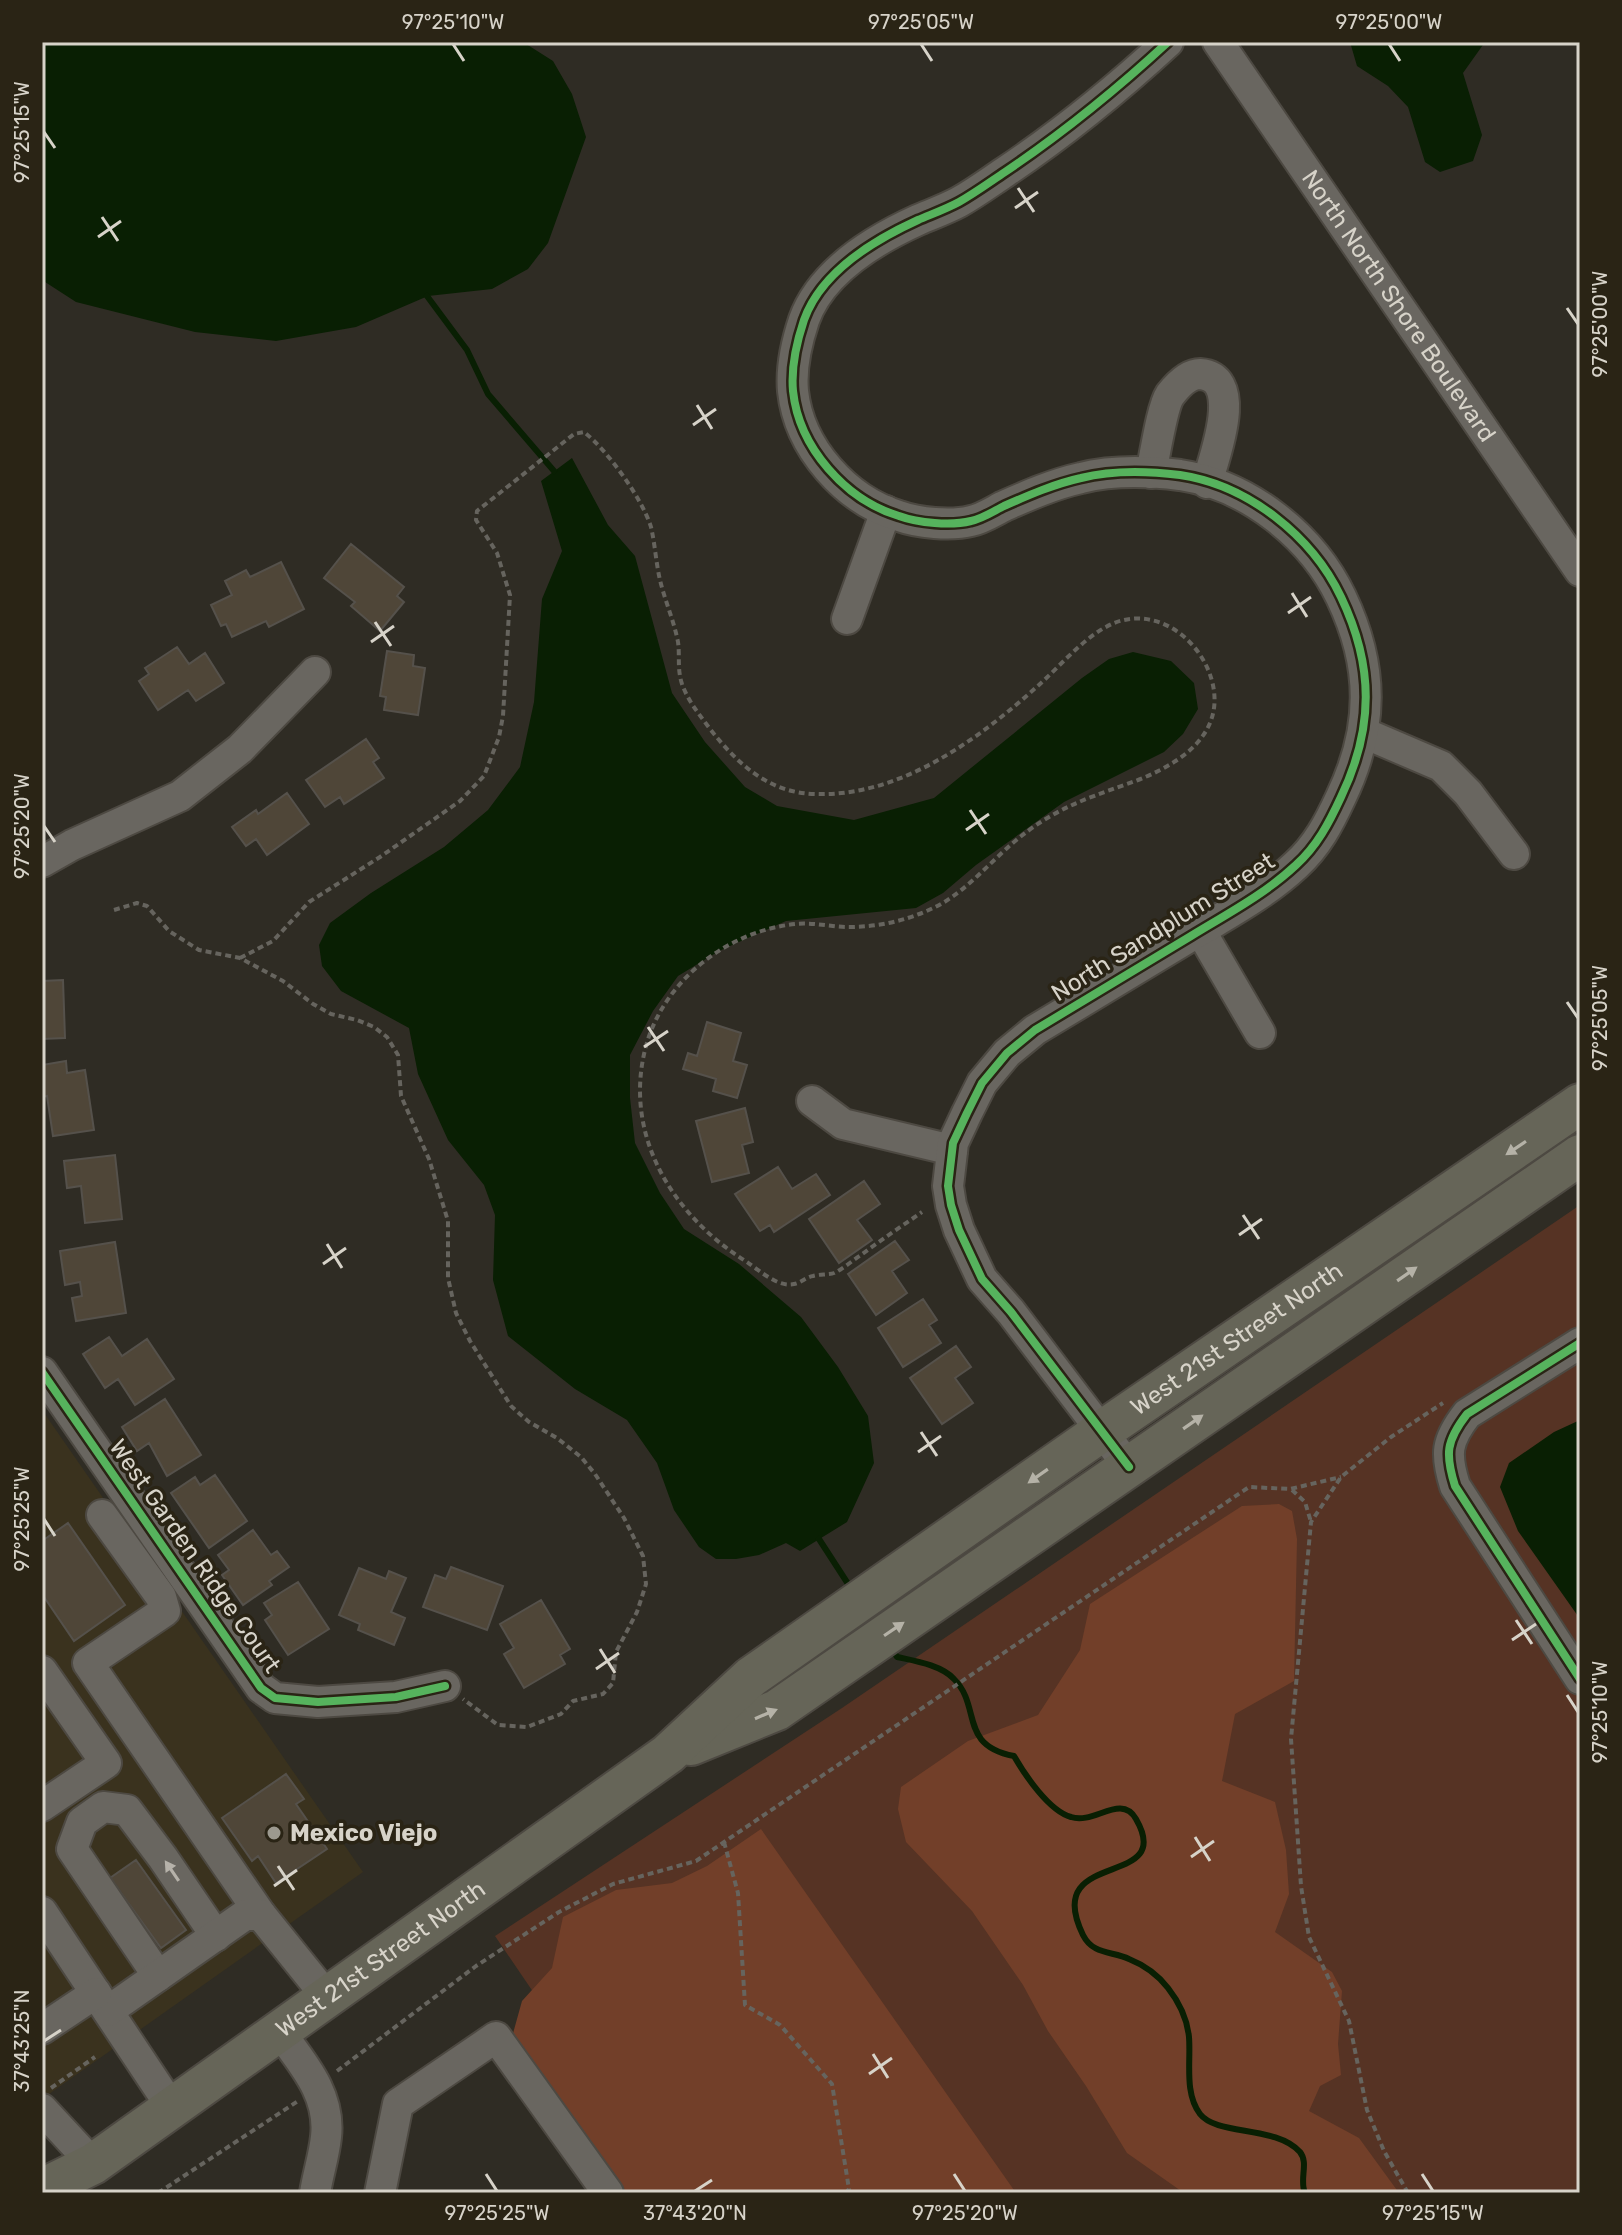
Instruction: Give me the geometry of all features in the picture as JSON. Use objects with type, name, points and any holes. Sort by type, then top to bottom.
[{"type":"main road","name":"West 21st Street North","points":[[42,2189],[81,2179],[172,2108],[668,1754],[751,1677],[1102,1431],[1580,1104]]},
{"type":"main road","name":"West 21st Street North","points":[[668,1754],[777,1710],[1580,1155]]},
{"type":"street","name":"North Sandplum Street","points":[[1129,1467],[1011,1312],[982,1279],[951,1205],[948,1186],[952,1150],[982,1083],[1007,1053],[1035,1030],[1260,895],[1298,864],[1319,840],[1349,781],[1364,733],[1367,695],[1350,616],[1330,574],[1301,539],[1268,512],[1230,491],[1185,476],[1133,471],[1083,477],[1043,489],[971,521],[902,518],[862,501],[832,474],[806,436],[793,391],[796,348],[806,315],[829,280],[855,257],[913,223],[957,203],[1010,168],[1112,94],[1168,42]]},
{"type":"street","name":"North North Shore Boulevard","points":[[1218,42],[1580,570]]},
{"type":"street","points":[[1151,473],[1169,397],[1187,377],[1200,374],[1215,381],[1225,403],[1224,421],[1207,483]]},
{"type":"street","points":[[847,619],[886,511]]},
{"type":"street","points":[[42,862],[180,796],[240,749],[315,672]]},
{"type":"street","points":[[1364,733],[1441,766],[1468,793],[1514,854]]},
{"type":"street","points":[[1200,930],[1260,1033]]},
{"type":"street","points":[[812,1101],[843,1124],[952,1150]]},
{"type":"street","points":[[1580,1343],[1467,1414],[1454,1430],[1448,1448],[1448,1466],[1455,1486],[1580,1679]]},
{"type":"street","name":"West Garden Ridge Court","points":[[42,1372],[261,1688],[275,1698],[318,1702],[396,1697],[445,1686]]},
{"type":"street","points":[[42,1806],[106,1763],[46,1684],[88,1663],[165,1611],[161,1597],[102,1515]]},
{"type":"street","points":[[88,1663],[261,1915],[327,1997]]},
{"type":"street","points":[[158,1976],[72,1849],[82,1822],[103,1807],[127,1810],[216,1936]]},
{"type":"street","points":[[42,1912],[172,2108]]},
{"type":"street","points":[[42,2029],[158,1976],[245,1915],[261,1915]]},
{"type":"street","points":[[279,2031],[318,2086],[325,2106],[326,2135],[315,2193]]},
{"type":"street","points":[[380,2193],[398,2104],[496,2037],[608,2193]]},
{"type":"street","points":[[42,2109],[81,2179]]},
{"type":"path","points":[[240,958],[273,941],[309,902],[460,801],[484,776],[499,737],[503,716],[510,595],[497,553],[476,520],[477,511],[566,440],[584,432],[591,436],[615,466],[650,526],[660,579],[679,646],[679,674],[692,706],[733,759],[789,790],[811,795],[841,793],[901,779],[932,764],[1029,694],[1091,637],[1108,626],[1124,620],[1157,622],[1174,629],[1189,640],[1205,659],[1216,696],[1214,715],[1205,733],[1189,752],[1171,766],[1068,804],[1046,817],[939,906],[907,920],[848,927],[796,924],[773,929],[712,954],[684,980],[652,1026],[641,1071],[641,1102],[655,1164],[666,1186],[685,1211],[736,1256],[782,1285],[794,1284],[812,1276],[834,1273],[922,1212]]},
{"type":"path","points":[[114,910],[137,903],[147,906],[169,931],[199,950],[240,958],[283,981],[331,1014],[374,1027],[394,1046],[398,1055],[401,1096],[429,1159],[448,1221],[448,1278],[456,1313],[511,1406],[581,1457],[624,1518],[643,1556],[646,1584],[637,1612],[616,1652],[613,1683],[603,1694],[573,1701],[561,1714],[527,1727],[498,1725],[445,1686]]},
{"type":"path","points":[[1311,1522],[1341,1477],[1391,1437],[1451,1397]]},
{"type":"path","points":[[158,2193],[318,2086],[476,1966],[559,1912],[613,1884],[696,1861],[1249,1487],[1290,1489],[1341,1477]]},
{"type":"path","points":[[1290,1489],[1300,1494],[1311,1522],[1291,1739],[1301,1886],[1309,1937],[1349,2021],[1367,2110],[1384,2151],[1408,2193]]},
{"type":"path","points":[[724,1842],[738,1893],[745,2005],[780,2025],[832,2084],[849,2189],[846,2193]]},
{"type":"path","points":[[42,2093],[95,2057]]},
{"type":"shaded area","points":[[42,42],[523,42],[553,61],[572,94],[586,137],[548,243],[528,269],[492,289],[428,296],[356,327],[276,341],[195,332],[76,302],[42,280]]},
{"type":"shaded area","points":[[1350,42],[1485,42],[1463,73],[1482,135],[1473,161],[1440,172],[1425,162],[1408,107],[1388,86],[1357,66]]},
{"type":"shaded area","points":[[572,458],[608,525],[635,556],[672,693],[705,742],[745,787],[777,806],[854,820],[934,798],[1109,659],[1133,652],[1171,661],[1194,683],[1198,709],[1183,734],[1164,752],[1064,802],[976,865],[943,893],[916,908],[786,921],[719,951],[678,976],[653,1011],[630,1055],[630,1098],[635,1143],[660,1193],[684,1229],[739,1264],[801,1317],[838,1367],[868,1416],[874,1463],[847,1522],[800,1551],[786,1543],[759,1555],[716,1559],[699,1547],[674,1510],[657,1463],[627,1420],[575,1389],[508,1336],[493,1280],[495,1215],[484,1185],[448,1140],[418,1074],[409,1028],[341,991],[322,966],[319,945],[330,923],[444,847],[488,810],[520,767],[534,702],[542,599],[562,551],[541,481]]},
{"type":"shaded area","points":[[1580,1205],[1580,2193],[670,2193],[495,1936],[842,1708]]},
{"type":"shaded area","points":[[42,1410],[363,1872],[42,2099]]},
{"type":"shaded area","points":[[1580,1420],[1580,1619],[1518,1531],[1500,1487],[1509,1463],[1554,1432]]},
{"type":"shaded area","points":[[1279,1504],[1292,1511],[1297,1539],[1294,1681],[1235,1714],[1222,1781],[1275,1802],[1286,1850],[1289,1894],[1275,1932],[1332,1972],[1342,1991],[1338,2044],[1341,2075],[1320,2086],[1309,2111],[1359,2138],[1399,2193],[1184,2193],[1127,2153],[1048,2031],[1023,1985],[972,1911],[906,1842],[898,1809],[901,1787],[968,1741],[1038,1715],[1080,1650],[1090,1604],[1242,1506]]},
{"type":"shaded area","points":[[761,1829],[1016,2193],[621,2193],[512,2037],[522,2001],[552,1968],[563,1917],[616,1890],[672,1883],[707,1866]]},
{"type":"building","points":[[351,544],[404,587],[397,596],[404,602],[380,631],[351,606],[355,602],[324,578]]},
{"type":"building","points":[[281,562],[304,609],[269,627],[266,621],[232,637],[226,624],[221,626],[211,605],[232,595],[225,581],[246,570],[250,577]]},
{"type":"building","points":[[177,647],[189,664],[205,653],[224,683],[196,701],[188,690],[158,710],[139,681],[149,674],[145,668]]},
{"type":"building","points":[[387,651],[414,655],[413,666],[425,668],[418,715],[384,710],[386,697],[380,696]]},
{"type":"building","points":[[366,739],[379,758],[373,762],[384,778],[344,804],[340,797],[325,807],[306,780]]},
{"type":"building","points":[[287,793],[309,824],[267,855],[256,839],[246,846],[232,827],[256,810],[258,814]]},
{"type":"building","points":[[63,980],[65,1038],[42,1039],[42,981]]},
{"type":"building","points":[[707,1022],[741,1033],[733,1061],[747,1065],[737,1098],[713,1091],[716,1079],[683,1069],[688,1053],[697,1056]]},
{"type":"building","points":[[66,1061],[67,1073],[85,1070],[94,1130],[53,1136],[47,1096],[42,1097],[42,1065]]},
{"type":"building","points":[[745,1108],[753,1142],[742,1145],[749,1173],[712,1182],[696,1121]]},
{"type":"building","points":[[115,1155],[122,1219],[85,1223],[81,1186],[67,1188],[64,1161]]},
{"type":"building","points":[[778,1167],[792,1189],[816,1174],[830,1195],[774,1232],[770,1225],[760,1231],[735,1194]]},
{"type":"building","points":[[864,1181],[880,1204],[857,1220],[872,1240],[839,1263],[809,1219]]},
{"type":"building","points":[[895,1241],[909,1260],[892,1271],[907,1293],[876,1315],[848,1274]]},
{"type":"building","points":[[115,1242],[126,1313],[76,1321],[72,1298],[82,1296],[80,1282],[65,1285],[60,1251]]},
{"type":"building","points":[[923,1299],[937,1320],[929,1325],[941,1343],[903,1367],[878,1328]]},
{"type":"building","points":[[109,1337],[122,1356],[147,1339],[174,1379],[135,1405],[118,1379],[105,1388],[83,1354]]},
{"type":"building","points":[[956,1346],[971,1367],[955,1378],[973,1403],[942,1424],[910,1378]]},
{"type":"building","points":[[165,1399],[201,1455],[167,1476],[149,1443],[137,1451],[122,1427]]},
{"type":"building","points":[[215,1475],[247,1521],[209,1548],[171,1493],[195,1477],[200,1485]]},
{"type":"building","points":[[68,1523],[125,1605],[74,1641],[42,1594],[42,1541]]},
{"type":"building","points":[[253,1530],[271,1555],[277,1551],[289,1567],[269,1581],[272,1585],[243,1605],[222,1575],[229,1570],[218,1555]]},
{"type":"building","points":[[451,1567],[503,1586],[487,1630],[423,1607],[435,1575],[446,1579]]},
{"type":"building","points":[[359,1568],[386,1579],[389,1571],[406,1578],[391,1612],[405,1618],[394,1645],[358,1630],[360,1624],[339,1615]]},
{"type":"building","points":[[298,1582],[329,1629],[288,1655],[265,1620],[272,1615],[264,1603]]},
{"type":"building","points":[[541,1600],[570,1649],[560,1655],[565,1664],[524,1688],[504,1654],[514,1648],[500,1624]]},
{"type":"building","name":"Mexico Viejo","points":[[286,1774],[304,1799],[296,1804],[327,1849],[276,1883],[258,1856],[252,1861],[222,1818]]},
{"type":"building","points":[[136,1860],[186,1930],[161,1948],[110,1878]]},
{"type":"waterway","points":[[427,296],[467,350],[488,394],[554,471]]},
{"type":"waterway","points":[[819,1539],[852,1590]]},
{"type":"waterway","points":[[892,1649],[897,1657],[949,1674],[962,1690],[978,1734],[985,1743],[996,1751],[1014,1756],[1024,1773],[1054,1808],[1080,1818],[1123,1809],[1136,1819],[1144,1841],[1139,1855],[1092,1878],[1079,1890],[1075,1908],[1083,1935],[1097,1949],[1140,1964],[1164,1983],[1179,2005],[1186,2023],[1190,2087],[1200,2114],[1219,2125],[1277,2138],[1290,2144],[1303,2156],[1305,2193]]},
{"type":"cycle path","points":[[1129,1467],[1011,1312],[982,1279],[951,1205],[948,1186],[953,1143],[982,1083],[1007,1053],[1035,1030],[1245,903],[1272,885],[1310,850],[1332,816],[1360,746],[1366,697],[1360,648],[1341,597],[1313,554],[1275,517],[1230,490],[1180,475],[1118,472],[1071,480],[975,520],[954,523],[915,520],[879,508],[861,498],[828,469],[805,432],[797,412],[793,382],[795,355],[804,320],[812,303],[836,273],[884,237],[959,202],[1027,157],[1089,110],[1168,42]]},
{"type":"cycle path","points":[[1580,1343],[1467,1414],[1449,1448],[1455,1486],[1580,1679]]},
{"type":"cycle path","points":[[42,1372],[261,1688],[275,1698],[318,1702],[396,1697],[445,1686]]},
{"type":"place","name":"Mexico Viejo","points":[[274,1833]]}]
